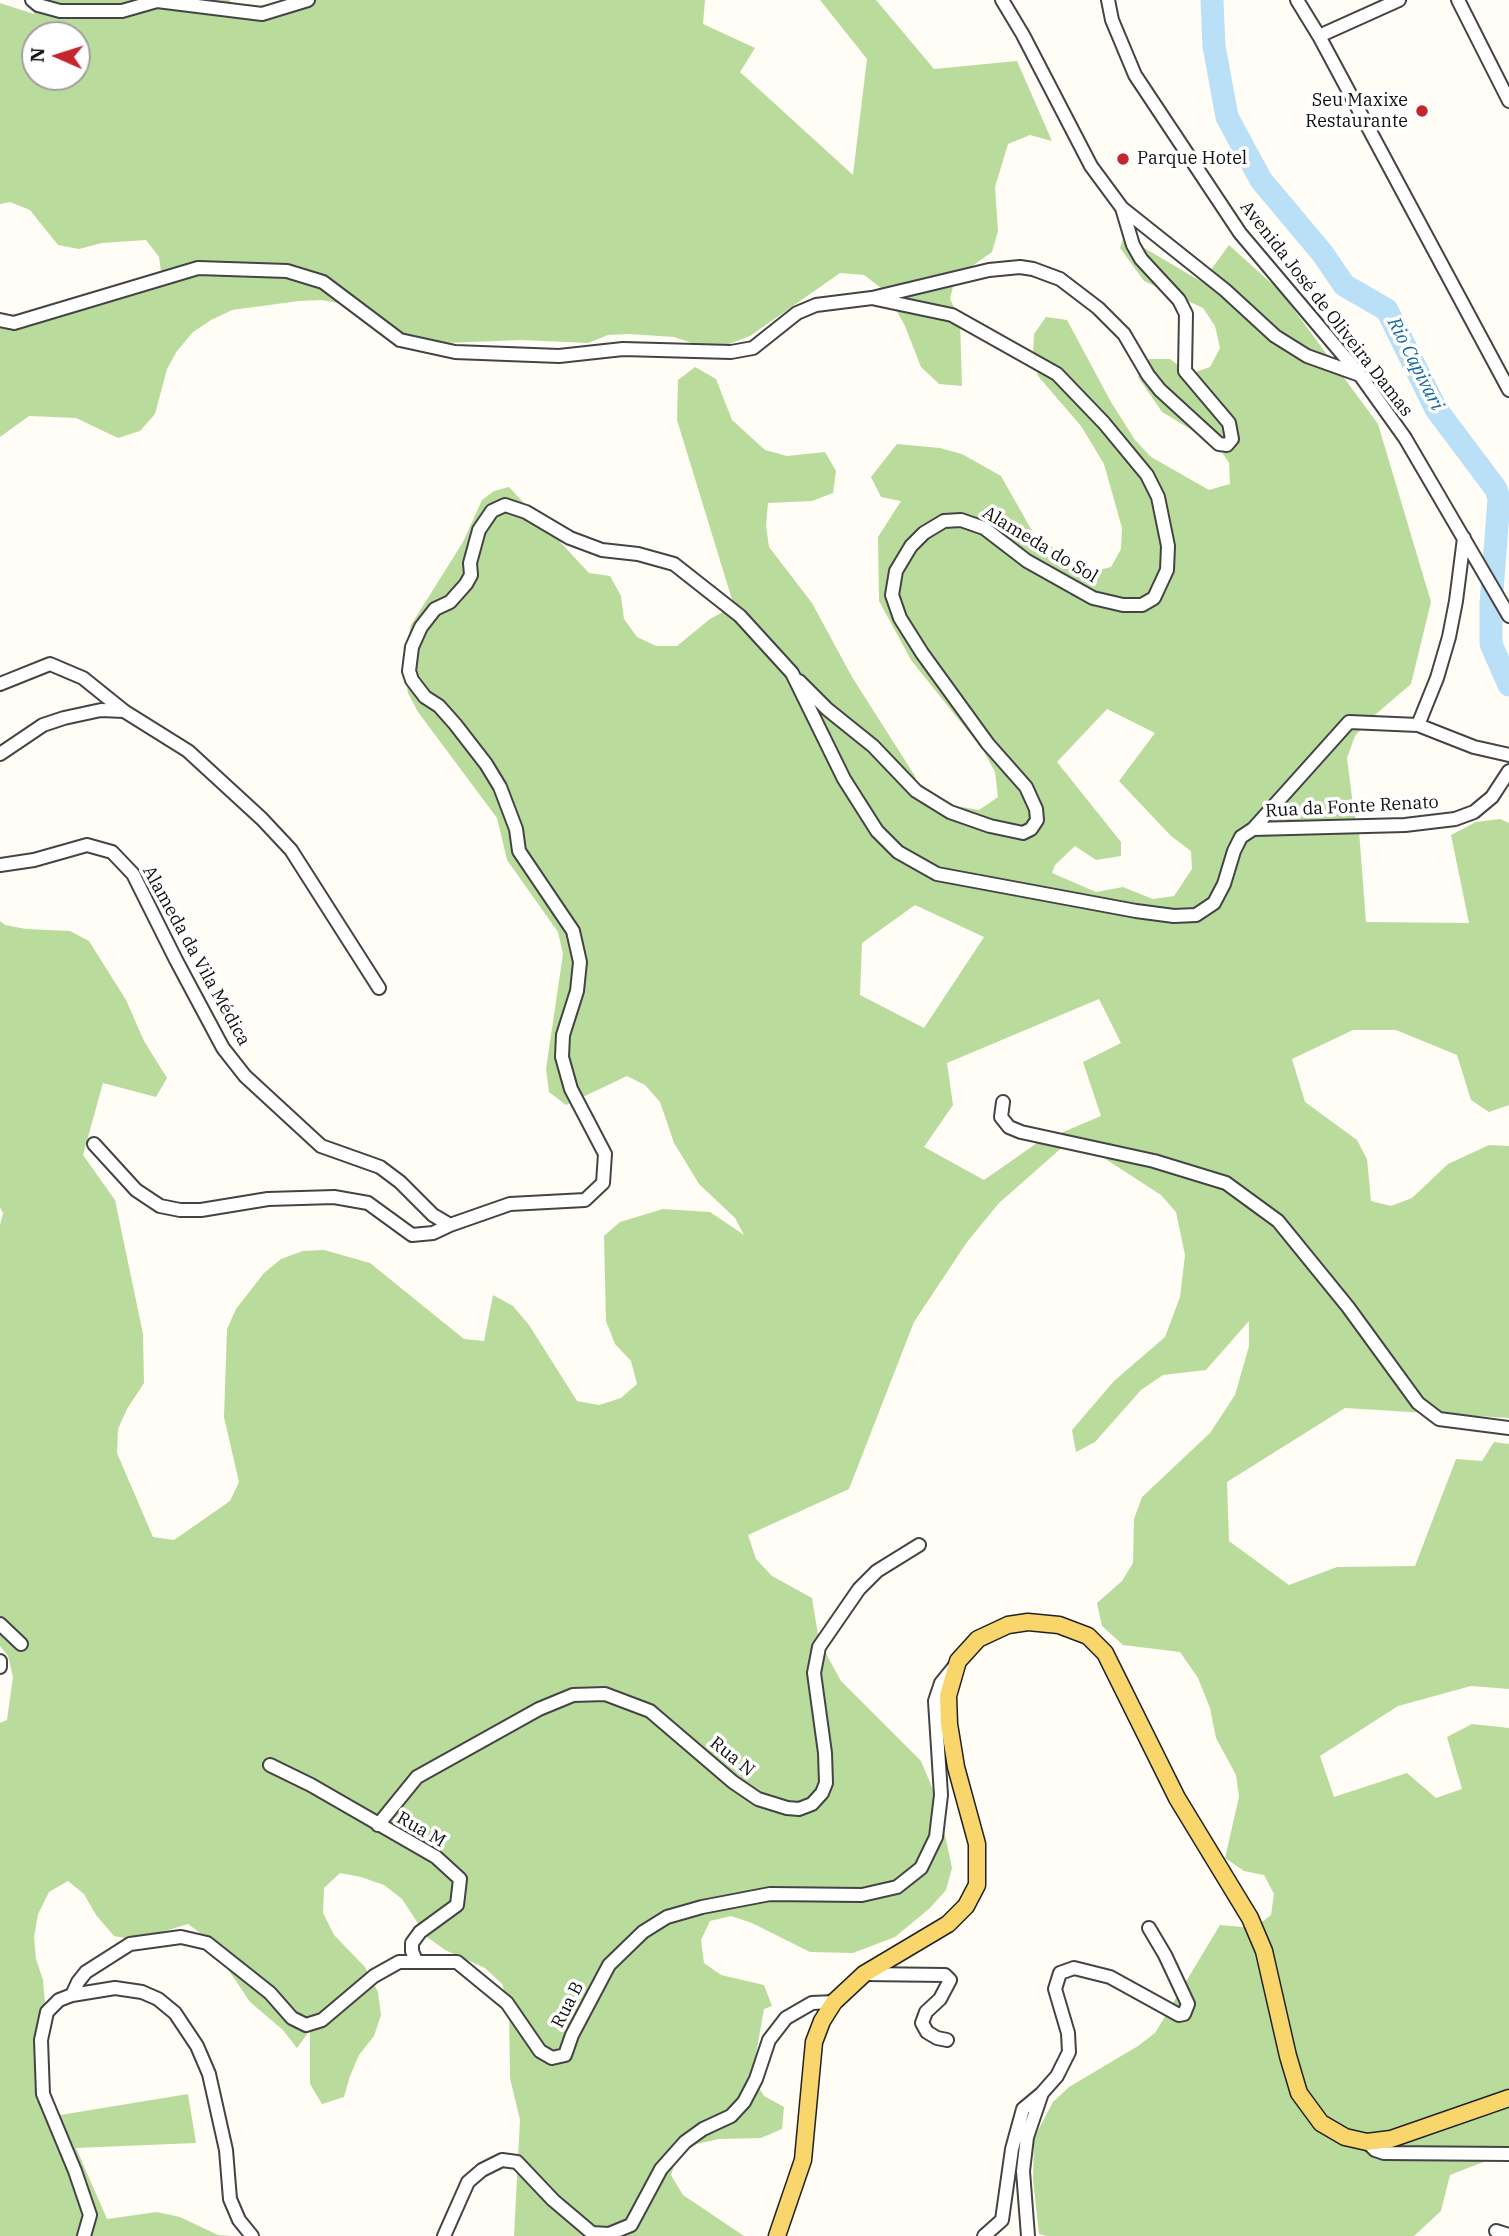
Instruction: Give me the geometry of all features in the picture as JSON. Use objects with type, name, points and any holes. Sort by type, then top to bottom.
[{"type":"main road","points":[[777,2236],[803,2160],[814,2042],[822,2021],[834,2002],[864,1975],[948,1924],[966,1906],[977,1885],[977,1844],[956,1768],[948,1696],[958,1661],[978,1639],[1008,1625],[1028,1622],[1059,1625],[1080,1631],[1105,1653],[1177,1798],[1250,1917],[1264,1951],[1299,2093],[1321,2123],[1345,2137],[1367,2142],[1391,2139],[1509,2098]]},
{"type":"street","points":[[32,0],[38,5],[60,11],[122,11],[157,1],[262,13],[308,0]]},
{"type":"street","points":[[1002,0],[1091,166],[1122,208],[1225,290],[1275,336],[1307,356],[1360,375]]},
{"type":"street","name":"Avenida José de Oliveira Damas","points":[[1108,0],[1112,20],[1135,75],[1240,233],[1360,375],[1405,438],[1509,616]]},
{"type":"street","points":[[1297,0],[1319,36],[1509,390]]},
{"type":"street","points":[[1319,36],[1399,0]]},
{"type":"street","points":[[1458,0],[1509,101]]},
{"type":"street","points":[[0,327],[198,268],[286,271],[323,282],[400,340],[456,352],[559,356],[624,349],[731,352],[753,348],[797,313],[816,305],[872,298],[989,270],[1020,267],[1060,279],[1098,308],[1124,334],[1160,390],[1219,444],[1227,445],[1232,439],[1230,423],[1189,379],[1185,371],[1186,314],[1179,300],[1141,259],[1127,231],[1122,208]]},
{"type":"street","name":"Alameda do Sol","points":[[792,673],[827,709],[873,746],[916,791],[950,812],[990,826],[1023,832],[1031,829],[1037,820],[1036,809],[1026,787],[988,744],[900,618],[892,595],[896,571],[911,546],[924,533],[944,521],[961,520],[984,528],[1027,562],[1093,598],[1142,606],[1154,598],[1167,570],[1168,546],[1158,497],[1147,475],[1057,374],[952,315],[872,298]]},
{"type":"street","points":[[0,320],[14,323]]},
{"type":"street","points":[[94,1144],[136,1190],[160,1206],[180,1210],[201,1210],[268,1199],[334,1197],[368,1203],[412,1235],[433,1233],[510,1204],[585,1200],[603,1183],[605,1154],[571,1088],[562,1057],[563,1035],[577,991],[580,962],[573,931],[519,851],[516,829],[500,787],[486,764],[455,724],[439,706],[425,697],[412,680],[409,671],[412,647],[421,628],[435,609],[450,602],[466,584],[471,575],[470,563],[479,530],[492,512],[505,505],[526,512],[570,538],[602,550],[638,554],[674,564],[740,616],[792,673]]},
{"type":"street","points":[[1418,725],[1437,678],[1449,637],[1464,538]]},
{"type":"street","points":[[0,684],[50,664],[83,678],[124,711],[188,751],[272,829],[298,860],[379,988]]},
{"type":"street","name":"Rua da Fonte Renato","points":[[792,673],[844,779],[877,831],[898,852],[937,874],[1136,911],[1174,916],[1196,915],[1214,904],[1241,837],[1253,829],[1405,825],[1455,819],[1474,812],[1492,797],[1509,771]]},
{"type":"street","points":[[0,754],[43,725],[93,710],[124,711]]},
{"type":"street","points":[[1253,829],[1349,722],[1418,725],[1474,747],[1509,755]]},
{"type":"street","name":"Alameda da Vila Médica","points":[[0,865],[34,860],[87,845],[112,852],[133,874],[223,1048],[245,1076],[321,1146],[380,1167],[400,1182],[433,1215],[450,1225]]},
{"type":"street","points":[[1003,1102],[1001,1117],[1009,1127],[1021,1132],[1143,1158],[1226,1184],[1279,1221],[1348,1307],[1419,1403],[1439,1419],[1509,1427]]},
{"type":"street","name":"Rua N","points":[[378,1825],[417,1777],[539,1709],[572,1695],[605,1694],[650,1711],[733,1782],[758,1799],[787,1808],[799,1809],[812,1804],[822,1793],[826,1783],[825,1753],[814,1673],[818,1647],[859,1589],[877,1571],[919,1545]]},
{"type":"street","points":[[0,1624],[21,1644]]},
{"type":"street","name":"Rua B","points":[[72,1995],[86,1972],[130,1944],[181,1937],[207,1943],[270,1993],[292,2018],[306,2025],[322,2020],[374,1976],[399,1962],[457,1962],[507,2003],[540,2051],[552,2058],[565,2055],[572,2035],[609,1965],[643,1932],[667,1917],[702,1907],[770,1894],[862,1895],[897,1886],[921,1868],[936,1837],[941,1795],[935,1701],[941,1683],[958,1661]]},
{"type":"street","name":"Rua M","points":[[270,1765],[311,1785],[436,1857],[460,1879],[457,1905],[420,1932],[412,1943],[416,1961]]},
{"type":"street","points":[[984,2236],[1002,2220],[1012,2149],[1023,2109],[1057,2076],[1069,2052],[1068,2033],[1055,1989],[1060,1973],[1074,1968],[1110,1977],[1179,2015],[1184,2014],[1188,2004],[1149,1928]]},
{"type":"street","points":[[864,1975],[945,1975],[950,1980],[940,1999],[926,2012],[922,2023],[928,2032],[947,2040]]},
{"type":"street","points":[[84,2236],[89,2215],[75,2171],[43,2094],[41,2040],[47,2012],[59,2000],[72,1995],[115,1988],[142,1992],[158,1999],[175,2013],[197,2046],[209,2074],[227,2158],[230,2199],[239,2220],[253,2236]]},
{"type":"street","points":[[444,2236],[468,2182],[482,2169],[502,2160],[517,2162],[553,2200],[592,2233],[609,2234],[631,2225],[661,2169],[684,2142],[703,2129],[731,2116],[744,2102],[756,2079],[769,2040],[786,2018],[812,2003],[834,2002]]},
{"type":"street","points":[[1028,2236],[1023,2201],[1023,2171],[1027,2137],[1042,2093]]},
{"type":"street","points":[[1367,2142],[1375,2150],[1384,2153],[1492,2152],[1509,2156]]},
{"type":"green space","points":[[32,0],[229,0],[233,5],[256,9],[292,0],[705,0],[703,24],[755,48],[740,72],[853,175],[867,59],[820,0],[876,0],[934,69],[1017,61],[1052,141],[1030,135],[1008,144],[995,187],[998,231],[992,252],[955,278],[950,299],[960,319],[962,386],[939,384],[921,367],[894,306],[881,288],[864,275],[840,273],[750,336],[729,344],[695,344],[674,337],[629,334],[608,335],[588,343],[521,340],[395,345],[343,304],[322,300],[299,301],[232,310],[193,332],[177,351],[167,369],[155,414],[140,431],[118,438],[76,418],[29,416],[0,437],[0,323],[161,272],[159,257],[146,240],[102,243],[79,249],[58,245],[30,210],[10,202],[0,204],[0,3],[34,14]]},
{"type":"green space","points":[[1124,236],[1202,282],[1229,245],[1281,292],[1378,424],[1431,602],[1411,684],[1370,719],[1355,736],[1347,758],[1359,831],[1366,922],[1469,923],[1451,835],[1476,822],[1500,819],[1509,823],[1509,1105],[1489,1112],[1471,1100],[1457,1055],[1396,1030],[1353,1030],[1292,1059],[1305,1102],[1357,1140],[1367,1159],[1371,1201],[1391,1206],[1412,1198],[1448,1164],[1489,1145],[1509,1146],[1509,1418],[1345,1408],[1227,1482],[1229,1541],[1289,1585],[1337,1567],[1415,1566],[1456,1459],[1482,1461],[1494,1442],[1509,1444],[1509,1689],[1471,1686],[1398,1706],[1320,1756],[1334,1797],[1407,1773],[1436,1798],[1462,1789],[1447,1737],[1472,1724],[1509,1728],[1509,2152],[1450,2175],[1441,2211],[1414,2236],[1039,2234],[1033,2180],[1034,2138],[1053,2102],[1069,2087],[1155,2033],[1220,1925],[1254,1928],[1271,1915],[1274,1894],[1264,1875],[1244,1871],[1225,1858],[1239,1797],[1236,1775],[1216,1738],[1210,1708],[1198,1678],[1180,1652],[1123,1645],[1102,1626],[1097,1603],[1122,1581],[1133,1563],[1134,1519],[1142,1497],[1210,1433],[1235,1395],[1249,1346],[1249,1321],[1206,1370],[1163,1375],[1141,1390],[1095,1442],[1076,1452],[1072,1430],[1114,1381],[1165,1337],[1180,1297],[1185,1255],[1176,1212],[1161,1195],[1087,1147],[1066,1144],[999,1203],[967,1242],[914,1322],[849,1489],[748,1535],[756,1559],[772,1576],[812,1598],[819,1641],[841,1681],[921,1761],[938,1802],[952,1868],[946,1890],[930,1908],[895,1937],[853,1953],[810,1952],[752,1923],[731,1916],[710,1921],[701,1940],[704,1963],[721,1975],[764,1985],[772,2006],[764,2009],[752,2077],[764,2096],[784,2107],[782,2129],[761,2138],[719,2139],[697,2144],[678,2154],[671,2175],[683,2195],[744,2236],[514,2236],[520,2120],[510,2078],[509,2006],[502,1984],[485,1968],[445,1950],[427,1937],[402,1899],[384,1885],[340,1873],[324,1888],[323,1913],[334,1935],[365,1967],[378,1992],[381,2015],[374,2036],[359,2055],[344,2097],[322,2104],[310,2084],[310,2030],[297,2048],[283,2030],[250,2002],[207,1938],[188,1924],[135,1940],[114,1936],[96,1915],[84,1894],[68,1881],[49,1892],[38,1914],[34,1937],[36,1959],[48,2010],[48,2117],[188,2094],[196,2143],[76,2148],[107,2219],[157,2212],[180,2217],[218,2235],[232,2236],[0,2236],[0,1723],[7,1720],[13,1677],[8,1656],[0,1646],[0,1225],[3,1213],[0,1207],[0,921],[5,925],[26,929],[70,931],[89,941],[126,1000],[144,1041],[167,1078],[156,1097],[103,1083],[83,1155],[115,1200],[143,1334],[144,1383],[118,1429],[117,1453],[153,1537],[174,1540],[230,1501],[239,1482],[224,1417],[227,1329],[236,1309],[264,1273],[281,1259],[303,1251],[324,1250],[370,1263],[464,1339],[484,1341],[493,1295],[513,1306],[529,1325],[577,1401],[599,1405],[621,1398],[637,1384],[631,1361],[615,1344],[606,1321],[604,1236],[620,1222],[663,1209],[710,1212],[744,1235],[735,1218],[699,1184],[674,1143],[660,1102],[645,1085],[627,1076],[566,1105],[549,1092],[546,1069],[563,954],[558,932],[507,860],[497,818],[418,712],[408,693],[404,671],[411,625],[463,542],[482,500],[494,491],[509,487],[589,573],[610,576],[621,596],[624,619],[637,637],[656,646],[677,646],[710,619],[734,606],[677,420],[678,380],[695,367],[716,379],[732,420],[765,450],[787,456],[825,452],[836,471],[833,493],[812,501],[768,503],[766,526],[769,547],[812,603],[852,677],[915,776],[918,787],[956,806],[979,810],[998,797],[995,772],[983,750],[911,660],[879,601],[878,537],[901,501],[881,497],[871,477],[897,444],[940,448],[962,454],[1001,476],[1035,536],[1091,572],[1111,567],[1121,549],[1122,528],[1104,464],[1081,426],[1038,376],[1033,355],[1034,334],[1046,317],[1067,320],[1111,402],[1135,440],[1151,457],[1209,490],[1230,484],[1229,463],[1217,445],[1162,412],[1138,377],[1149,359],[1170,359],[1190,374],[1210,367],[1220,348],[1215,326],[1203,308],[1144,281],[1120,248]],"holes":[[[1107,709],[1155,733],[1119,781],[1171,836],[1191,851],[1192,869],[1174,896],[1153,899],[1123,887],[1096,892],[1052,873],[1055,865],[1075,846],[1096,860],[1121,856],[1121,842],[1057,762]],[[915,905],[984,937],[924,1028],[860,995],[862,943]],[[1099,999],[1121,1043],[1083,1062],[1101,1116],[1037,1143],[984,1180],[924,1147],[953,1105],[947,1063]]]},
{"type":"waterway","name":"Rio Capivari","points":[[1212,0],[1214,46],[1227,117],[1261,180],[1323,254],[1344,285],[1387,310],[1436,409],[1496,489],[1499,499],[1491,604],[1491,644],[1509,685]]},
{"type":"place","name":"Seu Maxixe Restaurante","points":[[1422,111]]},
{"type":"place","name":"Parque Hotel","points":[[1123,159]]}]
